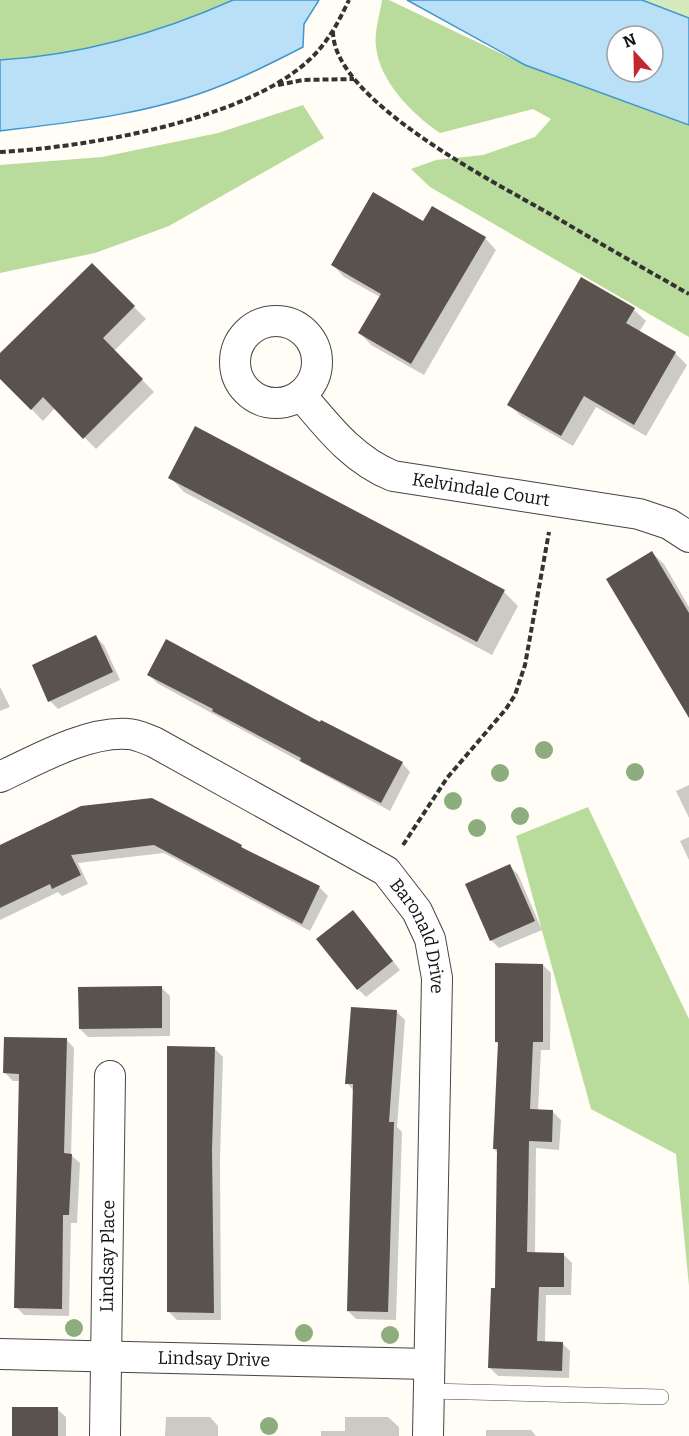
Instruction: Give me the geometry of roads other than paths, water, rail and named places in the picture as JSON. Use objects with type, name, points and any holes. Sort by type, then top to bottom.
[{"type":"street","name":"Kelvindale Court","points":[[301,394],[340,441],[382,471],[407,481],[639,514],[669,524],[689,537]]},
{"type":"street","name":"Baronald Drive","points":[[0,777],[56,750],[98,737],[128,734],[154,742],[386,871],[417,911],[430,939],[437,978],[428,1436]]},
{"type":"street","name":"Lindsay Place","points":[[105,1436],[110,1076]]},
{"type":"street","name":"Lindsay Drive","points":[[0,1354],[106,1355],[429,1377]]},
{"type":"lane","points":[[429,1377],[661,1396]]},
{"type":"water","points":[[233,0],[319,0],[304,24],[303,47],[231,82],[167,104],[112,116],[0,131],[0,60],[90,48],[177,23]]},
{"type":"water","points":[[407,0],[642,0],[689,18],[689,125],[525,65]]}]
